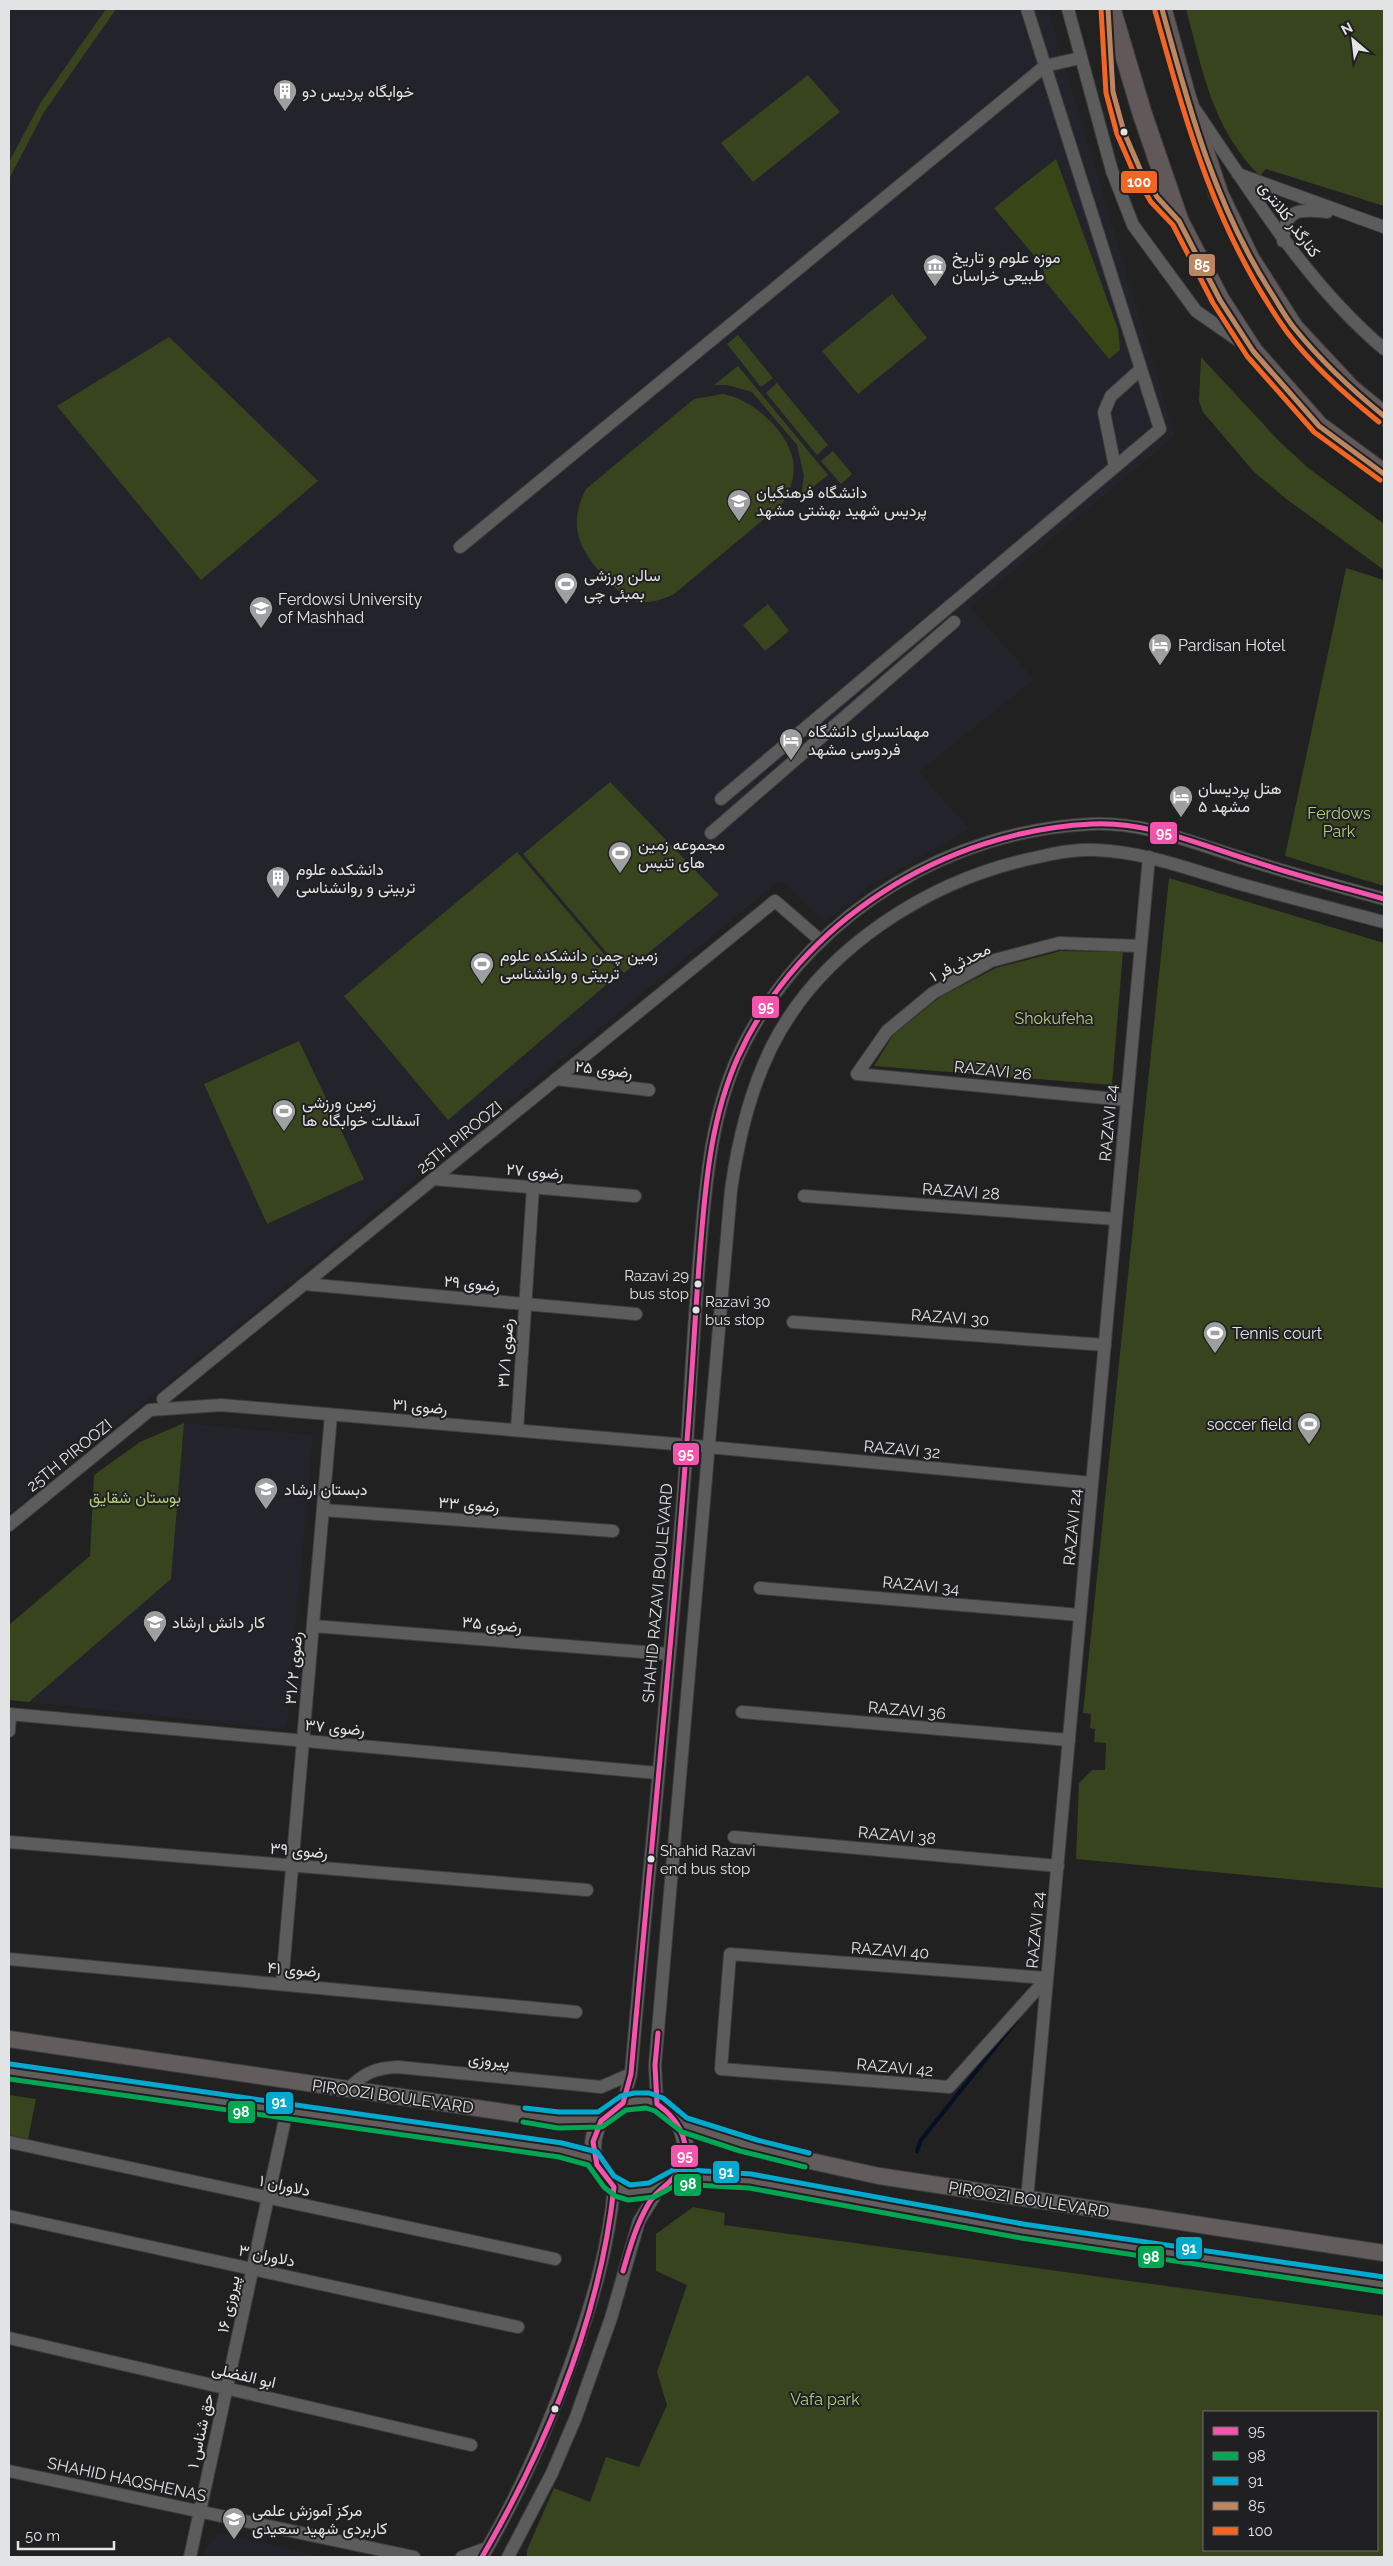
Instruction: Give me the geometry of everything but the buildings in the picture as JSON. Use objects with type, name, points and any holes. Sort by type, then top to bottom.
[{"type":"highway","points":[[1111,9],[1142,113],[1180,221],[1220,300],[1253,351],[1319,426],[1384,474]]},
{"type":"highway","points":[[1162,9],[1186,96],[1219,195],[1250,259],[1294,328],[1351,389],[1384,416]]},
{"type":"main road","name":"PIROOZI BOULEVARD","points":[[9,2039],[558,2120],[600,2120]]},
{"type":"main road","name":"PIROOZI BOULEVARD","points":[[9,2071],[560,2150],[594,2158]]},
{"type":"main road","points":[[641,2100],[657,2104],[669,2111],[679,2122],[685,2139],[684,2158],[676,2176],[659,2189],[644,2193],[627,2192],[614,2187],[601,2174],[594,2158],[594,2136],[600,2120],[609,2111],[623,2103],[641,2100]]},
{"type":"main road","name":"PIROOZI BOULEVARD","points":[[679,2122],[766,2151],[879,2176],[1384,2253]]},
{"type":"main road","name":"PIROOZI BOULEVARD","points":[[676,2176],[750,2181],[1022,2231],[1384,2285]]},
{"type":"street","points":[[721,799],[1160,429],[1027,9]]},
{"type":"street","points":[[1068,9],[1112,171],[1133,225],[1196,311],[1253,351]]},
{"type":"street","points":[[460,547],[1045,66],[1080,58]]},
{"type":"street","name":"کنارگذر کلانتری","points":[[1186,96],[1283,241],[1338,303],[1384,349]]},
{"type":"street","points":[[1238,174],[1346,215],[1384,227]]},
{"type":"street","points":[[1283,241],[1284,228],[1291,216],[1302,209],[1346,215]]},
{"type":"street","points":[[1115,467],[1104,412],[1111,396],[1141,369]]},
{"type":"street","points":[[712,833],[954,622]]},
{"type":"street","name":"SHAHID RAZAVI BOULEVARD","points":[[623,2103],[631,2074],[687,1445],[694,1317],[705,1190],[710,1148],[725,1090],[749,1034],[781,985],[820,940],[878,894],[943,858],[996,839],[1052,827],[1096,824],[1141,827],[1240,858],[1384,899]]},
{"type":"street","points":[[657,2104],[655,2065],[736,1153],[750,1098],[768,1055],[802,1000],[838,958],[892,915],[954,882],[1004,864],[1056,853],[1096,850],[1149,857],[1384,922]]},
{"type":"street","name":"RAZAVI 24","points":[[1027,2200],[1149,857]]},
{"type":"street","name":"25TH PIROOZI","points":[[164,1398],[776,901],[820,940]]},
{"type":"street","name":"محدثی‌فر ۱","points":[[857,1074],[887,1031],[933,993],[990,962],[1059,943],[1140,946]]},
{"type":"street","name":"RAZAVI 26","points":[[857,1074],[1126,1100]]},
{"type":"street","name":"رضوی ۲۵","points":[[556,1079],[649,1090]]},
{"type":"street","name":"رضوی ۲۷","points":[[433,1180],[635,1196]]},
{"type":"street","name":"رضوی ۳۱/۱","points":[[516,1430],[533,1187]]},
{"type":"street","name":"RAZAVI 28","points":[[804,1196],[1116,1219]]},
{"type":"street","name":"رضوی ۲۹","points":[[304,1284],[636,1314]]},
{"type":"street","name":"RAZAVI 30","points":[[793,1322],[1104,1344]]},
{"type":"street","name":"رضوی ۳۱","points":[[150,1410],[221,1406],[687,1445]]},
{"type":"street","name":"25TH PIROOZI","points":[[9,1525],[150,1410]]},
{"type":"street","name":"رضوی ۳۱/۲","points":[[282,1984],[331,1415]]},
{"type":"street","name":"RAZAVI 32","points":[[687,1445],[1092,1483]]},
{"type":"street","name":"رضوی ۳۳","points":[[323,1510],[613,1532]]},
{"type":"street","name":"RAZAVI 34","points":[[760,1588],[1080,1615]]},
{"type":"street","name":"رضوی ۳۵","points":[[313,1626],[668,1654]]},
{"type":"street","name":"RAZAVI 36","points":[[742,1712],[1069,1740]]},
{"type":"street","points":[[9,1731],[10,1714]]},
{"type":"street","name":"رضوی ۳۷","points":[[10,1714],[657,1773]]},
{"type":"street","name":"RAZAVI 38","points":[[734,1837],[1058,1866]]},
{"type":"street","name":"رضوی ۳۹","points":[[9,1842],[587,1890]]},
{"type":"street","name":"RAZAVI 40","points":[[721,2069],[730,1954],[1047,1978]]},
{"type":"street","name":"رضوی ۴۱","points":[[9,1959],[576,2012]]},
{"type":"street","name":"RAZAVI 42","points":[[721,2069],[949,2087],[1047,1978]]},
{"type":"street","name":"پیروزی","points":[[348,2089],[361,2076],[379,2068],[398,2067],[601,2087],[631,2074]]},
{"type":"street","name":"پیروزی ۱۶","points":[[226,2388],[287,2110]]},
{"type":"street","name":"دلاوران ۱","points":[[9,2142],[555,2259]]},
{"type":"street","points":[[462,2557],[485,2552],[532,2463],[554,2410],[588,2314],[603,2259],[612,2215],[614,2187]]},
{"type":"street","points":[[508,2557],[552,2474],[576,2417],[610,2318],[639,2221],[659,2189]]},
{"type":"street","name":"دلاوران ۳","points":[[9,2216],[518,2327]]},
{"type":"street","name":"ابو الفضلی","points":[[9,2338],[471,2445]]},
{"type":"street","name":"حق شناس ۱","points":[[190,2557],[226,2388]]},
{"type":"street","name":"SHAHID HAQSHENAS","points":[[9,2471],[414,2557]]},
{"type":"street","points":[[517,2542],[518,2557]]},
{"type":"shaded area","points":[[9,9],[1048,9],[1175,436],[970,607],[1034,679],[919,772],[969,829],[872,885],[825,922],[780,880],[9,1514]]},
{"type":"shaded area","points":[[184,1423],[313,1435],[287,1724],[281,1729],[29,1702],[171,1579]]},
{"type":"shaded area","name":"مرکز آموزش علمی کاربردی شهید سعیدی","points":[[219,2532],[324,2557],[204,2557],[206,2549]]},
{"type":"green space","points":[[106,9],[116,9],[44,112],[9,179],[9,162],[41,102]]},
{"type":"green space","points":[[1186,9],[1384,9],[1384,206],[1266,169],[1260,176],[1244,158],[1220,119],[1204,77]]},
{"type":"green space","points":[[808,75],[840,112],[753,182],[721,143]]},
{"type":"green space","points":[[1056,159],[1118,329],[1120,350],[1109,359],[1045,281],[1043,266],[994,208]]},
{"type":"green space","points":[[892,294],[927,338],[858,394],[822,351]]},
{"type":"green space","points":[[738,335],[773,378],[761,387],[727,344]]},
{"type":"green space","points":[[169,337],[318,481],[201,580],[57,406]]},
{"type":"green space","points":[[1201,357],[1278,440],[1307,467],[1384,524],[1384,570],[1285,498],[1253,471],[1203,412],[1199,401]]},
{"type":"green space","points":[[738,366],[828,475],[801,497],[804,476],[797,445],[752,392],[727,385],[714,385]]},
{"type":"green space","points":[[777,383],[828,445],[817,455],[766,393]]},
{"type":"green space","points":[[723,394],[745,402],[756,409],[776,427],[784,438],[794,466],[792,483],[788,494],[782,504],[674,594],[649,602],[631,600],[599,571],[584,550],[577,528],[577,516],[586,489],[694,399]]},
{"type":"green space","points":[[833,451],[852,474],[841,484],[821,461]]},
{"type":"green space","name":"Ferdows Park","points":[[1346,568],[1384,580],[1384,886],[1285,856]]},
{"type":"green space","points":[[768,604],[789,631],[765,651],[743,625]]},
{"type":"green space","name":"مجموعه زمین های تنیس","points":[[610,782],[719,895],[624,973],[523,854]]},
{"type":"green space","name":"زمین چمن دانشکده علوم تربیتی و روانشناسی","points":[[517,852],[620,973],[448,1120],[344,996]]},
{"type":"green space","points":[[1169,878],[1384,943],[1384,1888],[1076,1859],[1079,1783],[1092,1770],[1105,1770],[1106,1743],[1094,1742],[1095,1729],[1090,1728],[1091,1714],[1083,1713]]},
{"type":"green space","name":"Shokufeha","points":[[1061,951],[1123,952],[1112,1085],[874,1066],[893,1035],[940,997],[996,968]]},
{"type":"green space","name":"زمین ورزشی آسفالت خوابگاه ها","points":[[299,1041],[364,1179],[267,1224],[204,1084]]},
{"type":"green space","name":"بوستان شقایق","points":[[184,1423],[171,1579],[29,1702],[9,1700],[9,1625],[90,1556],[94,1475],[140,1442]]},
{"type":"green space","points":[[9,2095],[36,2099],[28,2139],[9,2135]]},
{"type":"green space","name":"Vafa park","points":[[693,2207],[725,2213],[724,2225],[1384,2316],[1384,2557],[527,2557],[527,2550],[554,2488],[590,2502],[606,2457],[639,2467],[667,2405],[657,2372],[687,2285],[656,2271],[656,2234]]},
{"type":"waterway","points":[[917,2151],[921,2140],[1017,2020]]},
{"type":"transit line","name":"100","points":[[1101,9],[1106,93],[1117,134],[1134,173],[1151,202],[1173,225],[1213,303],[1247,356],[1314,432],[1380,480]]},
{"type":"transit line","name":"85","points":[[1108,9],[1113,92],[1124,132],[1140,169],[1157,197],[1179,221],[1220,300],[1253,351],[1319,426],[1384,474]]},
{"type":"transit line","name":"85","points":[[1162,9],[1182,82],[1205,154],[1233,224],[1250,258],[1285,315],[1305,341],[1337,375],[1384,416]]},
{"type":"transit line","name":"100","points":[[1155,11],[1179,96],[1206,178],[1241,256],[1262,294],[1287,332],[1330,380],[1379,422]]},
{"type":"transit line","name":"95","points":[[482,2557],[528,2470],[549,2425],[567,2379],[597,2284],[607,2236],[614,2187],[597,2165],[593,2142],[601,2121],[623,2103],[631,2074],[674,1608],[705,1193],[716,1124],[729,1079],[738,1057],[765,1008],[798,964],[838,925],[883,892],[931,865],[983,844],[1037,830],[1092,824],[1113,824],[1155,830],[1288,872],[1384,899]]},
{"type":"transit line","name":"95","points":[[623,2271],[644,2211],[655,2195],[675,2176],[685,2156],[683,2136],[679,2127],[673,2118],[657,2104],[655,2065],[658,2033]]},
{"type":"transit line","name":"91","points":[[10,2064],[562,2143],[597,2152],[614,2176],[630,2185],[649,2183],[675,2169],[751,2174],[1023,2224],[1384,2277]]},
{"type":"transit line","name":"98","points":[[9,2079],[559,2157],[588,2165],[604,2187],[615,2196],[628,2200],[654,2197],[678,2184],[749,2188],[1021,2238],[1383,2292]]},
{"type":"transit line","name":"91","points":[[525,2108],[559,2112],[598,2112],[621,2096],[634,2093],[649,2093],[663,2098],[687,2118],[757,2140],[809,2153]]},
{"type":"transit line","name":"98","points":[[523,2122],[558,2128],[602,2127],[626,2110],[646,2108],[655,2111],[682,2132],[740,2151],[805,2167]]},
{"type":"place","name":"خوابگاه پردیس دو","points":[[285,112]]},
{"type":"place","name":"موزه علوم و تاریخ طبیعی خراسان","points":[[935,287]]},
{"type":"place","name":"دانشگاه فرهنگیان پردیس شهید بهشتی مشهد","points":[[739,522]]},
{"type":"place","name":"سالن ورزشی بمبئی چی","points":[[566,605]]},
{"type":"place","name":"Ferdowsi University of Mashhad","points":[[261,629]]},
{"type":"place","name":"Pardisan Hotel","points":[[1160,666]]},
{"type":"place","name":"مهمانسرای دانشگاه فردوسی مشهد","points":[[791,761]]},
{"type":"place","name":"هتل پردیسان ۵ مشهد","points":[[1181,818]]},
{"type":"place","name":"مجموعه زمین های تنیس","points":[[620,874]]},
{"type":"place","name":"دانشکده علوم تربیتی و روانشناسی","points":[[278,899]]},
{"type":"place","name":"زمین چمن دانشکده علوم تربیتی و روانشناسی","points":[[482,985]]},
{"type":"place","name":"زمین ورزشی آسفالت خوابگاه ها","points":[[284,1132]]},
{"type":"place","name":"Razavi 29 bus stop","points":[[698,1284]]},
{"type":"place","name":"Razavi 30 bus stop","points":[[696,1310]]},
{"type":"place","name":"Tennis court","points":[[1215,1354]]},
{"type":"place","name":"soccer field","points":[[1309,1445]]},
{"type":"place","name":"دبستان ارشاد","points":[[266,1510]]},
{"type":"place","name":"کار دانش ارشاد","points":[[155,1643]]},
{"type":"place","name":"Shahid Razavi end bus stop","points":[[651,1859]]},
{"type":"place","name":"مرکز آموزش علمی کاربردی شهید سعیدی","points":[[234,2540]]}]
